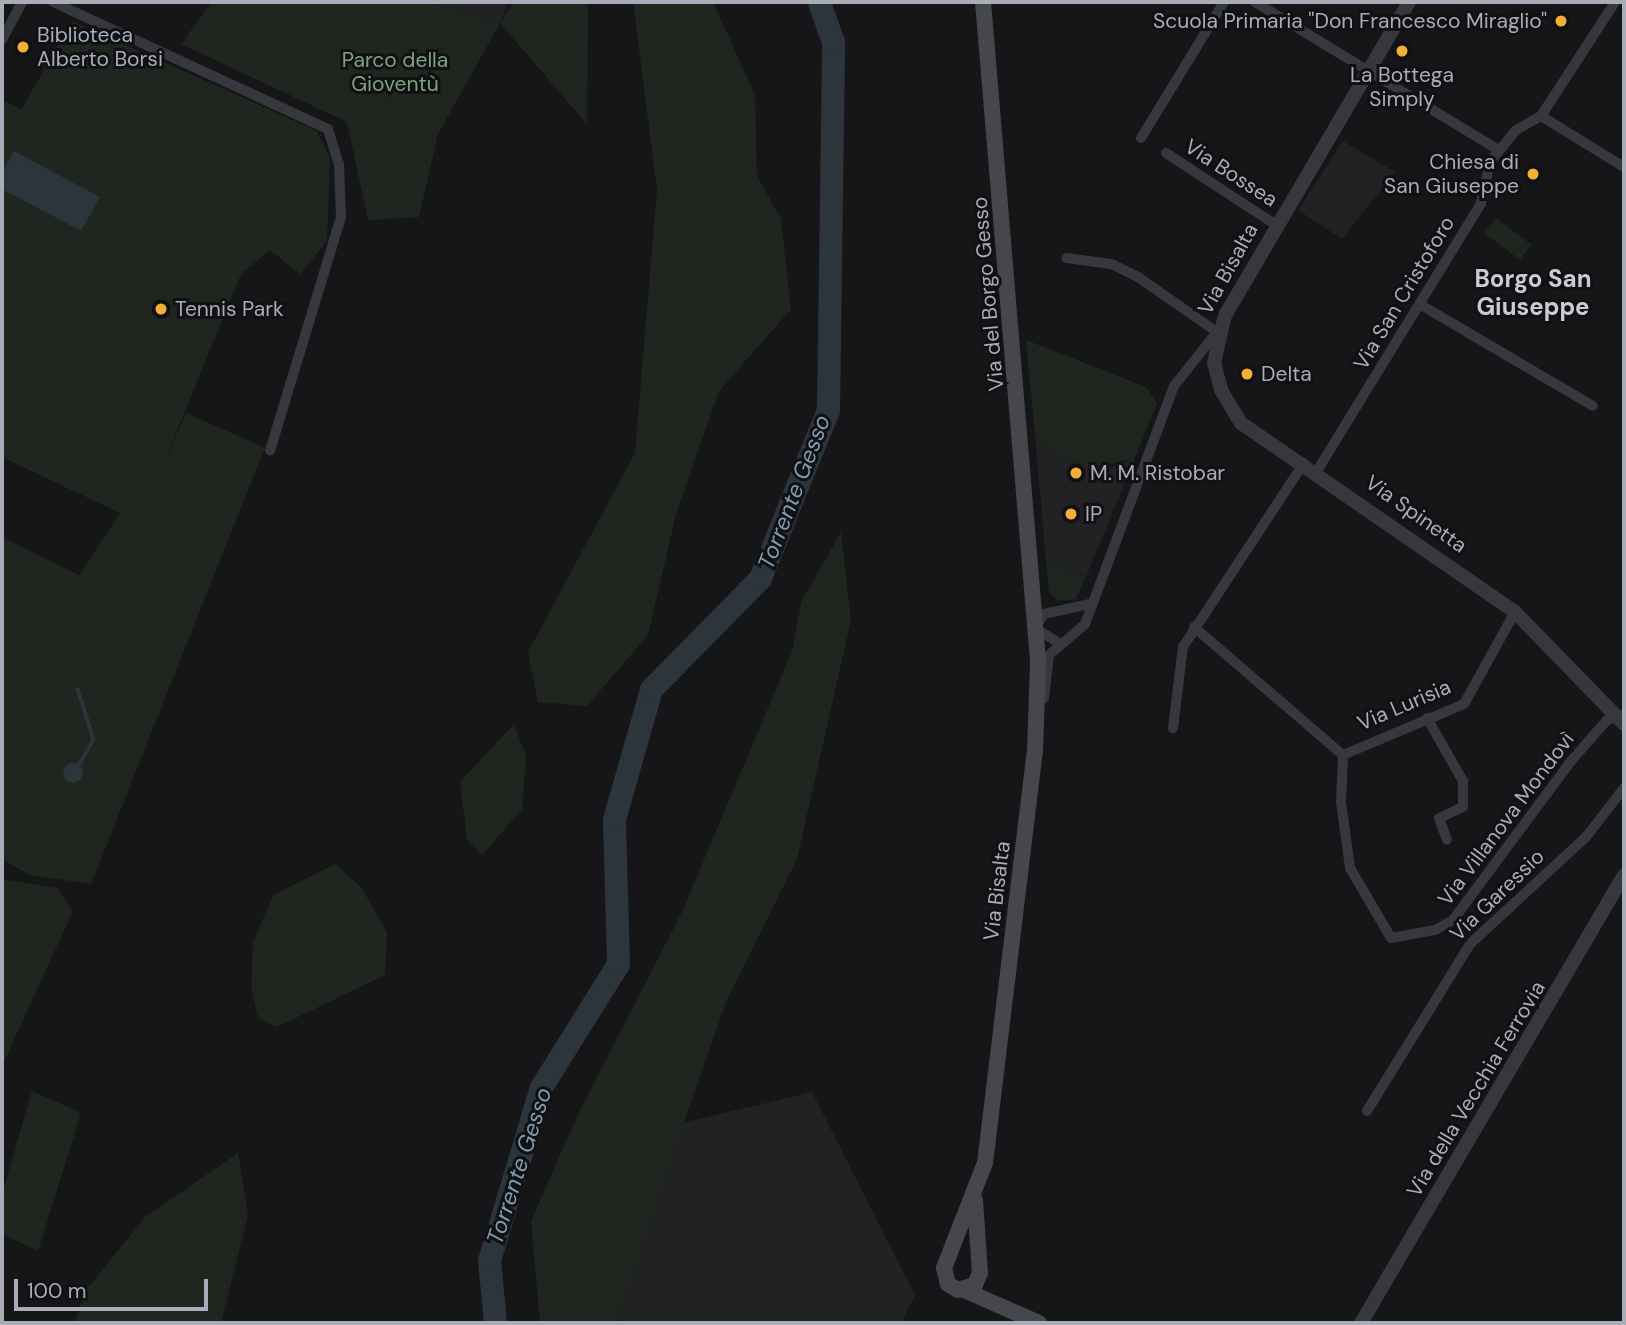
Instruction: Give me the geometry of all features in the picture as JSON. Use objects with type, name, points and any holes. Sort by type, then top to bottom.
[{"type":"main road","name":"Via del Borgo Gesso","points":[[983,2],[1033,583],[1035,752]]},
{"type":"main road","name":"Via Bisalta","points":[[978,1264],[975,1200],[1035,752]]},
{"type":"main road","name":"Via Bisalta","points":[[949,1258],[975,1200]]},
{"type":"main road","points":[[1010,1308],[978,1264],[966,1254],[949,1258],[945,1279],[1039,1323]]},
{"type":"main road","points":[[964,1290],[979,1279],[978,1264]]},
{"type":"street","points":[[2,40],[22,2]]},
{"type":"street","points":[[53,2],[328,129],[339,164],[341,217],[270,450]]},
{"type":"street","points":[[1140,138],[1224,2]]},
{"type":"street","points":[[1255,2],[1499,150],[1541,117],[1615,2],[1624,10]]},
{"type":"street","name":"Via Bisalta","points":[[1035,752],[1049,655],[1059,643],[1080,632],[1174,386],[1217,332],[1276,225],[1409,2]]},
{"type":"street","points":[[1541,117],[1624,167]]},
{"type":"street","name":"Via San Cristoforo","points":[[1317,471],[1421,305],[1480,203],[1499,150]]},
{"type":"street","name":"Via Bossea","points":[[1166,153],[1276,225]]},
{"type":"street","points":[[1066,258],[1111,264],[1138,277],[1217,332]]},
{"type":"street","points":[[1421,305],[1593,407]]},
{"type":"street","name":"Via Spinetta","points":[[1217,332],[1214,363],[1221,390],[1241,423],[1317,471],[1515,612],[1622,718]]},
{"type":"street","points":[[1173,728],[1178,666],[1194,627],[1304,463]]},
{"type":"street","name":"Via del Borgo Gesso","points":[[1033,583],[1051,611]]},
{"type":"street","points":[[1059,643],[1035,628],[1051,611],[1090,604]]},
{"type":"street","name":"Via Lurisia","points":[[1343,755],[1464,704],[1515,612]]},
{"type":"street","points":[[1194,627],[1343,755]]},
{"type":"street","points":[[1427,718],[1463,781],[1463,807],[1439,818],[1447,840]]},
{"type":"street","name":"Via Villanova Mondovì","points":[[1343,755],[1341,802],[1350,868],[1382,931],[1401,938],[1453,920],[1571,761],[1622,718]]},
{"type":"street","name":"Via Garessio","points":[[1367,1111],[1470,944],[1586,837],[1624,788]]},
{"type":"street","name":"Via della Vecchia Ferrovia","points":[[1361,1323],[1624,875]]},
{"type":"shaded area","points":[[425,2],[508,2],[500,23]]},
{"type":"shaded area","points":[[1343,141],[1395,172],[1342,239],[1298,210]]},
{"type":"shaded area","points":[[14,151],[100,197],[81,231],[2,189],[2,172]]},
{"type":"shaded area","points":[[1035,435],[1053,453],[1110,468],[1135,458],[1086,577],[1046,562]]},
{"type":"shaded area","points":[[73,763],[80,766],[83,773],[80,780],[73,783],[66,780],[63,773],[66,766]]},
{"type":"shaded area","points":[[812,1092],[915,1295],[901,1323],[624,1323],[615,1318],[682,1123]]},
{"type":"green space","name":"Parco della Gioventù","points":[[212,2],[425,2],[500,23],[438,134],[419,217],[368,220],[347,122],[181,44]]},
{"type":"green space","points":[[514,2],[588,2],[587,124],[500,23]]},
{"type":"green space","points":[[633,2],[713,2],[755,95],[757,176],[781,219],[791,309],[719,391],[676,514],[648,635],[587,706],[538,702],[528,652],[635,453],[657,190]]},
{"type":"green space","points":[[72,21],[317,131],[330,159],[327,241],[300,274],[270,250],[241,274],[163,465],[186,413],[265,448],[91,884],[30,875],[2,859],[2,537],[79,575],[120,513],[2,457],[2,99],[21,110]]},
{"type":"green space","points":[[1496,218],[1531,244],[1520,260],[1485,233]]},
{"type":"green space","points":[[1026,340],[1146,387],[1157,403],[1135,458],[1094,468],[1053,453],[1035,435]]},
{"type":"green space","points":[[841,532],[851,620],[797,859],[726,1002],[614,1323],[540,1323],[531,1221],[580,1110],[681,914],[793,649],[801,602]]},
{"type":"green space","points":[[1046,562],[1086,577],[1076,599],[1059,601],[1049,593]]},
{"type":"green space","points":[[514,724],[526,756],[522,809],[482,855],[467,840],[460,782]]},
{"type":"green space","points":[[335,864],[361,887],[387,932],[385,975],[277,1027],[258,1018],[251,987],[253,942],[273,895]]},
{"type":"green space","points":[[2,879],[57,888],[73,911],[2,1066]]},
{"type":"green space","points":[[32,1091],[81,1113],[38,1251],[2,1234],[2,1194]]},
{"type":"green space","points":[[238,1153],[248,1215],[221,1323],[75,1323],[86,1290],[145,1217]]},
{"type":"waterway","name":"Torrente Gesso","points":[[495,1323],[489,1260],[541,1087],[618,964],[614,819],[651,689],[760,578],[828,410],[833,42],[819,2]]},
{"type":"waterway","points":[[78,689],[94,740],[80,764]]},
{"type":"place","name":"Scuola Primaria \"Don Francesco Miraglio\"","points":[[1561,21]]},
{"type":"place","name":"Biblioteca Alberto Borsi","points":[[23,47]]},
{"type":"place","name":"La Bottega Simply","points":[[1402,51]]},
{"type":"place","name":"Chiesa di San Giuseppe","points":[[1533,174]]},
{"type":"place","name":"Tennis Park","points":[[161,309]]},
{"type":"place","name":"Delta","points":[[1247,374]]},
{"type":"place","name":"M. M. Ristobar","points":[[1076,473]]},
{"type":"place","name":"IP","points":[[1071,514]]},
{"type":"district","name":"Borgo San Giuseppe","points":[[1533,293]]}]
